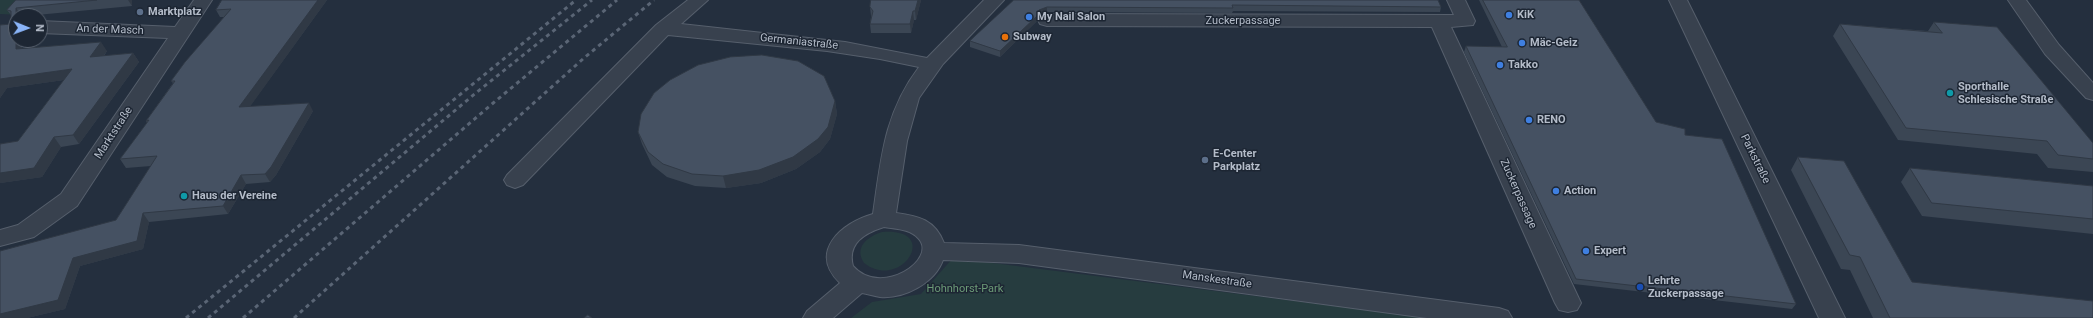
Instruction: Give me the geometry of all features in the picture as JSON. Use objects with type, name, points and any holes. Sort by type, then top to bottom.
[{"type":"street","name":"Marktstraße","points":[[0,238],[26,230],[69,200],[203,0]]},
{"type":"street","points":[[515,180],[663,30],[699,0]]},
{"type":"street","points":[[884,219],[902,118],[910,97],[933,65],[953,42],[995,0]]},
{"type":"street","name":"Zuckerpassage","points":[[1047,20],[1466,21],[1456,0]]},
{"type":"street","name":"Parkstraße","points":[[1678,0],[1832,318]]},
{"type":"street","points":[[2017,0],[2037,33],[2058,59],[2093,94]]},
{"type":"street","name":"Zuckerpassage","points":[[1439,21],[1568,303]]},
{"type":"street","name":"An der Masch","points":[[48,27],[180,33]]},
{"type":"street","name":"Germaniastraße","points":[[663,30],[712,32],[851,47],[902,56],[933,65]]},
{"type":"street","points":[[884,219],[904,220],[917,224],[926,231],[933,240],[934,251],[933,260],[925,271],[913,280],[892,287],[876,287],[858,282],[848,276],[842,268],[838,256],[841,246],[849,235],[857,228],[868,223],[884,219]]},
{"type":"street","name":"Manskestraße","points":[[934,251],[1019,254],[1499,318]]},
{"type":"street","points":[[816,318],[858,282]]},
{"type":"green space","points":[[0,0],[25,0],[22,8],[8,8],[8,14],[0,14]]},
{"type":"green space","points":[[882,232],[900,233],[910,239],[913,247],[910,256],[902,265],[891,270],[878,270],[864,263],[861,257],[861,247],[864,243],[871,237]]},
{"type":"green space","name":"Hohnhorst-Park","points":[[953,258],[1429,318],[851,318],[872,302],[921,294]]},
{"type":"building","points":[[16,0],[97,0],[16,8],[9,8]]},
{"type":"building","points":[[222,0],[318,0],[239,107],[309,103],[271,167],[265,174],[241,175],[223,206],[143,213],[137,241],[73,258],[58,300],[0,314],[0,251],[116,220],[157,156],[120,159],[149,120],[146,121],[175,81],[171,81],[185,62],[231,9],[216,10]]},
{"type":"building","points":[[871,0],[918,0],[915,11],[913,11],[910,24],[870,24],[873,11],[870,7]]},
{"type":"building","points":[[1014,0],[1438,0],[1441,7],[1232,5],[1233,8],[1047,7],[1039,10],[1037,16],[1000,51],[970,41]]},
{"type":"building","points":[[1483,0],[1579,0],[1656,122],[1685,129],[1685,135],[1722,139],[1796,304],[1576,279],[1466,46],[1507,47]]},
{"type":"building","name":"Sporthalle Schlesische Straße","points":[[1934,22],[1997,27],[2093,143],[2093,159],[2058,155],[2047,141],[1906,128],[1840,24],[1942,33]]},
{"type":"building","points":[[8,24],[8,48],[48,48],[48,46],[101,42],[90,57],[133,53],[73,135],[54,137],[34,168],[0,173],[0,144],[18,141],[72,69],[0,79],[0,25]]},
{"type":"building","points":[[762,55],[798,61],[824,76],[835,101],[828,127],[818,139],[793,157],[759,170],[723,176],[692,174],[663,164],[648,152],[638,132],[641,114],[654,93],[670,80],[698,65],[730,57]]},
{"type":"building","points":[[1798,157],[1844,161],[1912,282],[2093,301],[2093,318],[1890,318],[1860,257],[1850,255]]},
{"type":"building","points":[[1910,168],[2093,186],[2093,219],[1932,203]]},
{"type":"building","points":[[588,315],[592,318],[584,318]]},
{"type":"railway","points":[[186,318],[576,0]]},
{"type":"railway","points":[[208,318],[477,92],[592,0]]},
{"type":"railway","points":[[243,318],[492,104],[617,0]]},
{"type":"railway","points":[[294,318],[584,58],[654,0]]},
{"type":"place","name":"Marktplatz","points":[[140,12]]},
{"type":"place","name":"KiK","points":[[1509,15]]},
{"type":"place","name":"My Nail Salon","points":[[1029,17]]},
{"type":"place","name":"Subway","points":[[1005,37]]},
{"type":"place","name":"Mäc-Geiz","points":[[1522,43]]},
{"type":"place","name":"Takko","points":[[1500,65]]},
{"type":"place","name":"Sporthalle Schlesische Straße","points":[[1950,93]]},
{"type":"place","name":"RENO","points":[[1529,120]]},
{"type":"place","name":"E-Center Parkplatz","points":[[1205,160]]},
{"type":"place","name":"Action","points":[[1556,191]]},
{"type":"place","name":"Haus der Vereine","points":[[184,196]]},
{"type":"place","name":"Expert","points":[[1586,251]]},
{"type":"place","name":"Lehrte Zuckerpassage","points":[[1640,287]]}]
